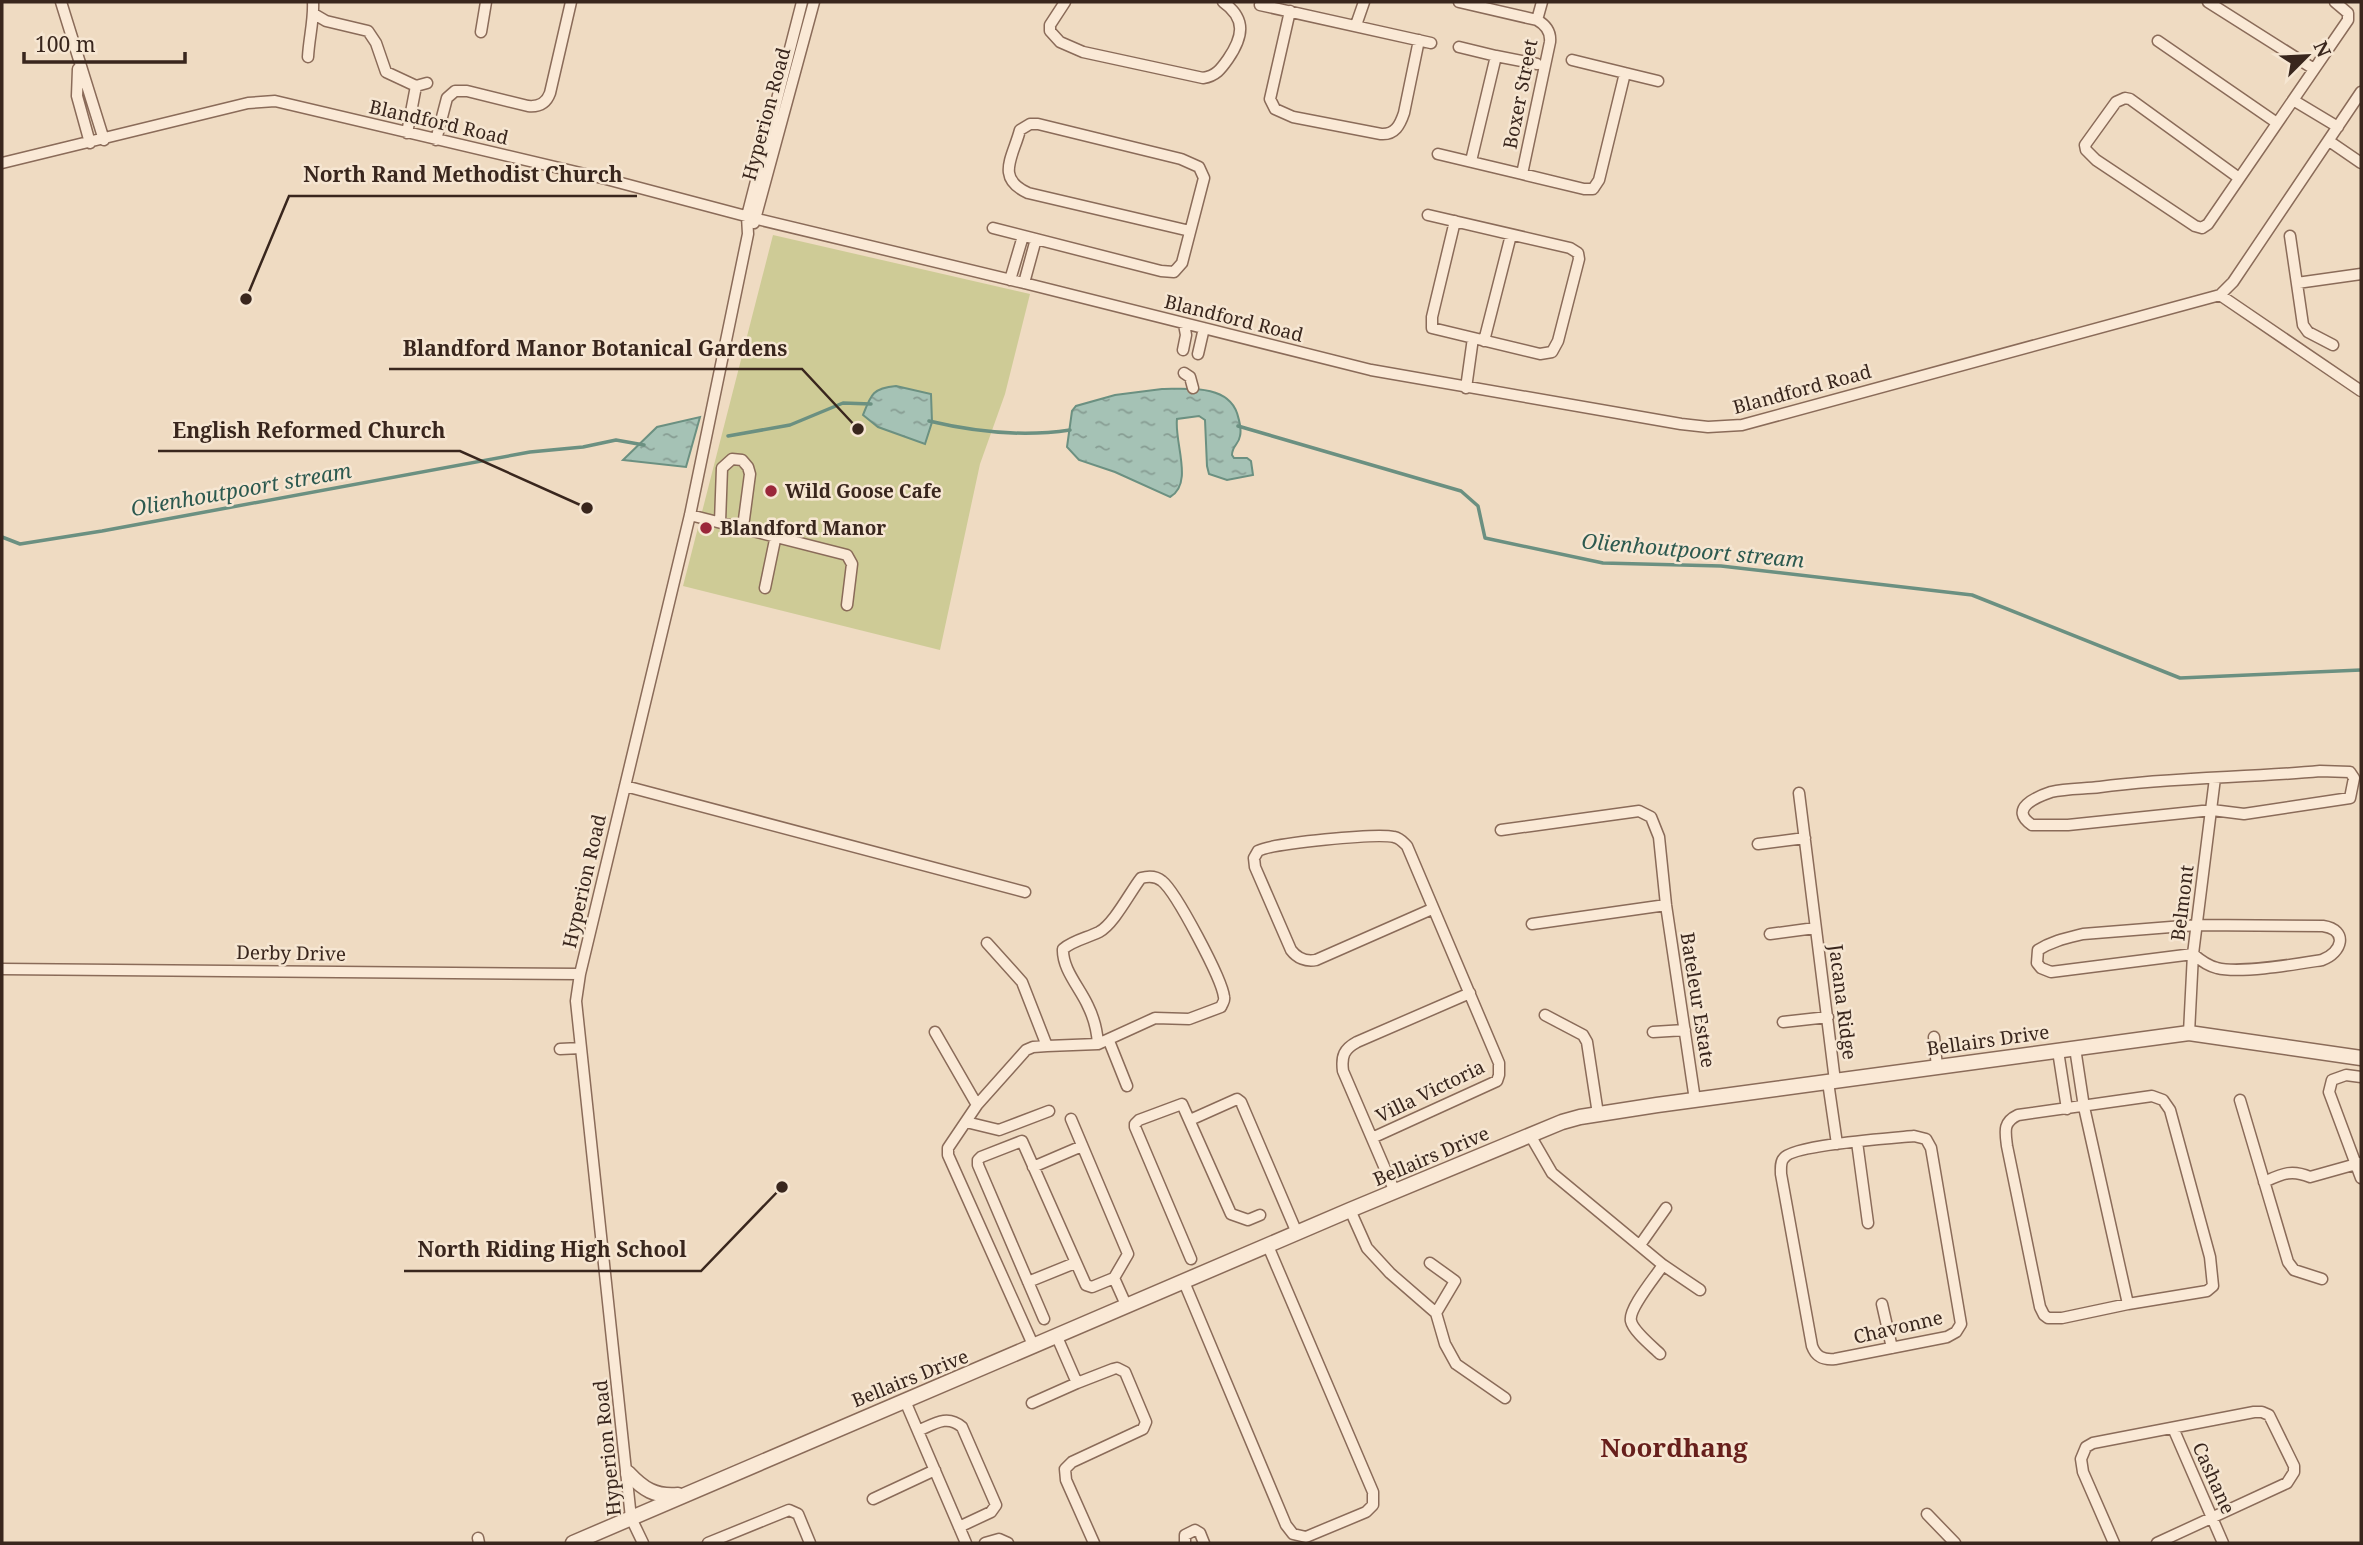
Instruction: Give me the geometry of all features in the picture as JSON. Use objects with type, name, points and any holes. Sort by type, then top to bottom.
[{"type":"street","points":[[61,2],[104,139]]},
{"type":"street","points":[[308,57],[313,2]]},
{"type":"street","points":[[481,32],[486,2]]},
{"type":"street","points":[[436,140],[447,98],[455,91],[467,90],[527,106],[538,106],[546,102],[572,2]]},
{"type":"street","name":"Hyperion Road","points":[[643,1543],[631,1518],[576,1009],[580,974],[690,515],[748,234],[802,2]]},
{"type":"street","name":"Hyperion Road","points":[[752,217],[814,2]]},
{"type":"street","points":[[1065,2],[1050,25],[1050,30],[1060,43],[1083,52],[1203,78],[1221,70],[1240,36],[1241,28],[1236,15],[1223,2]]},
{"type":"street","points":[[1356,25],[1364,2]]},
{"type":"street","name":"Boxer Street","points":[[1438,154],[1522,174],[1550,42],[1550,34],[1537,20],[1459,2]]},
{"type":"street","points":[[1537,20],[1542,2]]},
{"type":"street","points":[[2208,2],[2314,69]]},
{"type":"street","points":[[2239,178],[2125,98],[2116,102],[2085,148],[2096,160],[2199,228],[2208,224],[2349,17],[2335,2]]},
{"type":"street","points":[[1260,5],[1431,43]]},
{"type":"street","points":[[1290,11],[1270,99],[1275,109],[1293,117],[1384,135],[1394,132],[1404,113],[1419,40]]},
{"type":"street","points":[[314,14],[326,20],[368,31],[376,43],[386,72],[421,85],[407,133]]},
{"type":"street","points":[[2158,41],[2277,123]]},
{"type":"street","points":[[1459,47],[1537,64]]},
{"type":"street","points":[[1471,161],[1496,56]]},
{"type":"street","points":[[1572,60],[1658,81]]},
{"type":"street","points":[[78,63],[76,96],[90,143]]},
{"type":"street","points":[[1522,174],[1584,188],[1596,187],[1625,73]]},
{"type":"street","points":[[2361,92],[2233,282],[2220,295],[2361,391]]},
{"type":"street","name":"Blandford Road","points":[[2,163],[248,103],[270,100],[606,179],[1371,370],[1709,428],[1732,426],[2220,295]]},
{"type":"street","points":[[2293,100],[2338,127]]},
{"type":"street","points":[[993,228],[1169,272],[1181,266],[1204,178],[1199,167],[1194,163],[1038,124],[1030,124],[1020,130],[1008,169],[1011,182],[1019,188],[1028,193],[1190,231]]},
{"type":"street","points":[[2329,141],[2361,163]]},
{"type":"street","points":[[1428,215],[1454,221],[1511,235],[1570,248],[1578,253],[1579,259],[1558,341],[1552,352],[1540,354],[1434,330],[1432,326],[1454,221]]},
{"type":"street","points":[[1466,388],[1511,235]]},
{"type":"street","points":[[1010,279],[1023,236]]},
{"type":"street","points":[[2290,236],[2305,329],[2333,345]]},
{"type":"street","points":[[1024,283],[1036,239]]},
{"type":"street","points":[[2297,283],[2361,274]]},
{"type":"street","points":[[1183,350],[1186,335],[1184,324]]},
{"type":"street","points":[[1198,354],[1204,328]]},
{"type":"street","points":[[1184,373],[1190,377],[1193,388]]},
{"type":"street","points":[[720,522],[722,468],[732,459],[742,460],[750,474],[743,527]]},
{"type":"street","points":[[690,515],[847,555],[852,564],[847,605]]},
{"type":"street","points":[[765,588],[776,535]]},
{"type":"street","points":[[2320,771],[2348,771],[2354,778],[2353,794],[2344,800],[2244,814],[2211,810],[2047,826],[2029,824],[2023,812],[2027,803],[2053,792],[2142,781],[2320,771]]},
{"type":"street","name":"Belmont","points":[[2189,1033],[2193,954],[2215,778]]},
{"type":"street","points":[[625,786],[1025,892]]},
{"type":"street","name":"Jacana Ridge","points":[[1799,793],[1828,1017],[1831,1082]]},
{"type":"street","name":"Bateleur Estate","points":[[1501,831],[1639,811],[1645,812],[1654,822],[1659,837],[1666,905],[1695,1100]]},
{"type":"street","name":"Villa Victoria","points":[[1372,1138],[1489,1085],[1498,1078],[1499,1063],[1407,846],[1399,838],[1393,836],[1279,845],[1258,851],[1254,858],[1255,867],[1291,950],[1308,961],[1316,960],[1432,909]]},
{"type":"street","points":[[1758,844],[1805,838]]},
{"type":"street","points":[[1034,1347],[948,1155],[948,1147],[977,1105],[1026,1051],[1033,1047],[1103,1042],[1156,1018],[1189,1018],[1222,1007],[1225,999],[1220,984],[1190,922],[1162,881],[1149,876],[1141,878],[1109,924],[1100,932],[1080,938],[1063,949],[1065,964],[1088,1006],[1103,1042],[1127,1086]]},
{"type":"street","points":[[1532,924],[1666,905]]},
{"type":"street","points":[[2196,925],[2323,926],[2336,930],[2340,935],[2337,950],[2322,960],[2226,970],[2213,967],[2193,954],[2051,972],[2040,968],[2036,957],[2042,947],[2075,936],[2196,925]]},
{"type":"street","name":"Jacana Ridge","points":[[1770,934],[1815,928]]},
{"type":"street","points":[[987,943],[1022,982],[1047,1046]]},
{"type":"street","name":"Derby Drive","points":[[2,969],[580,974]]},
{"type":"street","name":"Villa Victoria","points":[[1395,1192],[1343,1071],[1345,1051],[1357,1042],[1469,993]]},
{"type":"street","points":[[1545,1016],[1583,1035],[1587,1042],[1598,1114]]},
{"type":"street","points":[[1783,1022],[1828,1017]]},
{"type":"street","points":[[1653,1032],[1685,1030]]},
{"type":"street","points":[[935,1032],[977,1105]]},
{"type":"street","name":"Bellairs Drive","points":[[573,1543],[1569,1119],[2189,1033],[2361,1058]]},
{"type":"street","points":[[1934,1037],[1937,1067]]},
{"type":"street","points":[[560,1049],[580,1048]]},
{"type":"street","points":[[2075,1048],[2084,1107],[2128,1304]]},
{"type":"street","points":[[2058,1051],[2067,1109]]},
{"type":"street","points":[[2361,1077],[2339,1076],[2332,1080],[2329,1092],[2358,1163],[2361,1178]]},
{"type":"street","points":[[1831,1082],[1837,1144]]},
{"type":"street","points":[[2152,1096],[2168,1104],[2210,1257],[2214,1282],[2207,1291],[2062,1318],[2048,1318],[2042,1312],[2007,1146],[2006,1125],[2018,1115],[2067,1109],[2152,1096]]},
{"type":"street","points":[[1190,1119],[1237,1099],[1241,1102],[1297,1233]]},
{"type":"street","points":[[2240,1100],[2290,1266],[2294,1270],[2322,1279]]},
{"type":"street","points":[[1191,1259],[1135,1126],[1139,1120],[1179,1104],[1184,1106],[1231,1214],[1248,1220],[1260,1215]]},
{"type":"street","points":[[966,1122],[999,1129],[1049,1111]]},
{"type":"street","points":[[1044,1319],[977,1162],[981,1157],[1020,1141],[1023,1143],[1086,1285],[1090,1287],[1114,1278],[1128,1254],[1071,1119]]},
{"type":"street","points":[[1530,1135],[1552,1173],[1663,1265],[1700,1290]]},
{"type":"street","name":"Chavonne","points":[[1914,1136],[1923,1137],[1929,1143],[1961,1318],[1958,1329],[1951,1335],[1829,1359],[1818,1356],[1812,1346],[1781,1168],[1784,1158],[1794,1152],[1857,1142],[1914,1136]]},
{"type":"street","points":[[1857,1142],[1868,1223]]},
{"type":"street","points":[[1033,1167],[1082,1146]]},
{"type":"street","points":[[2264,1182],[2296,1171],[2310,1177],[2358,1163]]},
{"type":"street","points":[[1640,1245],[1666,1208]]},
{"type":"street","points":[[1350,1210],[1367,1248],[1390,1273],[1436,1313],[1445,1344],[1456,1364],[1505,1398]]},
{"type":"street","points":[[1184,1282],[1286,1525],[1293,1534],[1306,1537],[1366,1512],[1373,1505],[1373,1492],[1268,1246]]},
{"type":"street","points":[[1028,1282],[1075,1263]]},
{"type":"street","points":[[1430,1263],[1460,1284],[1436,1313]]},
{"type":"street","points":[[1660,1354],[1633,1327],[1630,1318],[1633,1308],[1663,1265]]},
{"type":"street","points":[[1114,1278],[1127,1307]]},
{"type":"street","points":[[1881,1304],[1892,1348]]},
{"type":"street","points":[[1056,1337],[1077,1383]]},
{"type":"street","points":[[1032,1403],[1113,1369],[1125,1372],[1147,1424],[1143,1429],[1072,1462],[1065,1469],[1066,1480],[1094,1543]]},
{"type":"street","points":[[905,1401],[966,1543]]},
{"type":"street","points":[[2114,1543],[2083,1472],[2083,1450],[2094,1443],[2258,1411],[2266,1413],[2294,1466],[2294,1472],[2285,1485],[2157,1543]]},
{"type":"street","points":[[918,1431],[944,1420],[953,1420],[962,1427],[996,1505],[991,1512],[959,1527]]},
{"type":"street","name":"Cashane","points":[[2172,1428],[2223,1543]]},
{"type":"street","points":[[873,1499],[935,1471]]},
{"type":"street","points":[[628,1473],[653,1494],[683,1495]]},
{"type":"street","points":[[708,1543],[789,1510],[798,1514],[810,1543]]},
{"type":"street","points":[[1927,1514],[1955,1543]]},
{"type":"street","points":[[1185,1543],[1185,1535],[1195,1530],[1200,1532],[1204,1543]]},
{"type":"street","points":[[985,1543],[999,1539],[1008,1543]]},
{"type":"shaded area","points":[[773,235],[1030,294],[1005,394],[980,464],[940,650],[683,586]]},
{"type":"water","points":[[896,386],[931,394],[932,422],[925,444],[878,427],[863,415],[874,393],[882,388]]},
{"type":"water","points":[[1162,389],[1205,390],[1225,397],[1237,413],[1241,430],[1232,455],[1234,458],[1247,458],[1251,461],[1253,475],[1227,480],[1209,474],[1205,420],[1199,416],[1177,419],[1182,473],[1177,491],[1170,497],[1115,472],[1079,460],[1067,447],[1072,411],[1076,406],[1115,395]]},
{"type":"water","points":[[700,417],[686,467],[623,460],[657,427]]},
{"type":"waterway","name":"Olienhoutpoort stream","points":[[728,436],[790,425],[843,403],[871,404]]},
{"type":"waterway","name":"Olienhoutpoort stream","points":[[929,421],[999,432],[1070,430]]},
{"type":"waterway","name":"Olienhoutpoort stream","points":[[1238,426],[1461,491],[1478,506],[1485,538],[1603,563],[1721,566],[1972,595],[2180,678],[2361,670]]},
{"type":"waterway","name":"Olienhoutpoort stream","points":[[2,537],[20,544],[530,452],[583,447],[616,440],[644,445]]},
{"type":"place","name":"North Rand Methodist Church","points":[[246,299]]},
{"type":"place","name":"Blandford Manor Botanical Gardens","points":[[858,429]]},
{"type":"place","name":"Wild Goose Cafe","points":[[771,491]]},
{"type":"place","name":"English Reformed Church","points":[[587,508]]},
{"type":"place","name":"Blandford Manor","points":[[706,528]]},
{"type":"place","name":"North Riding High School","points":[[782,1187]]},
{"type":"district","name":"Noordhang","points":[[1674,1447]]}]
